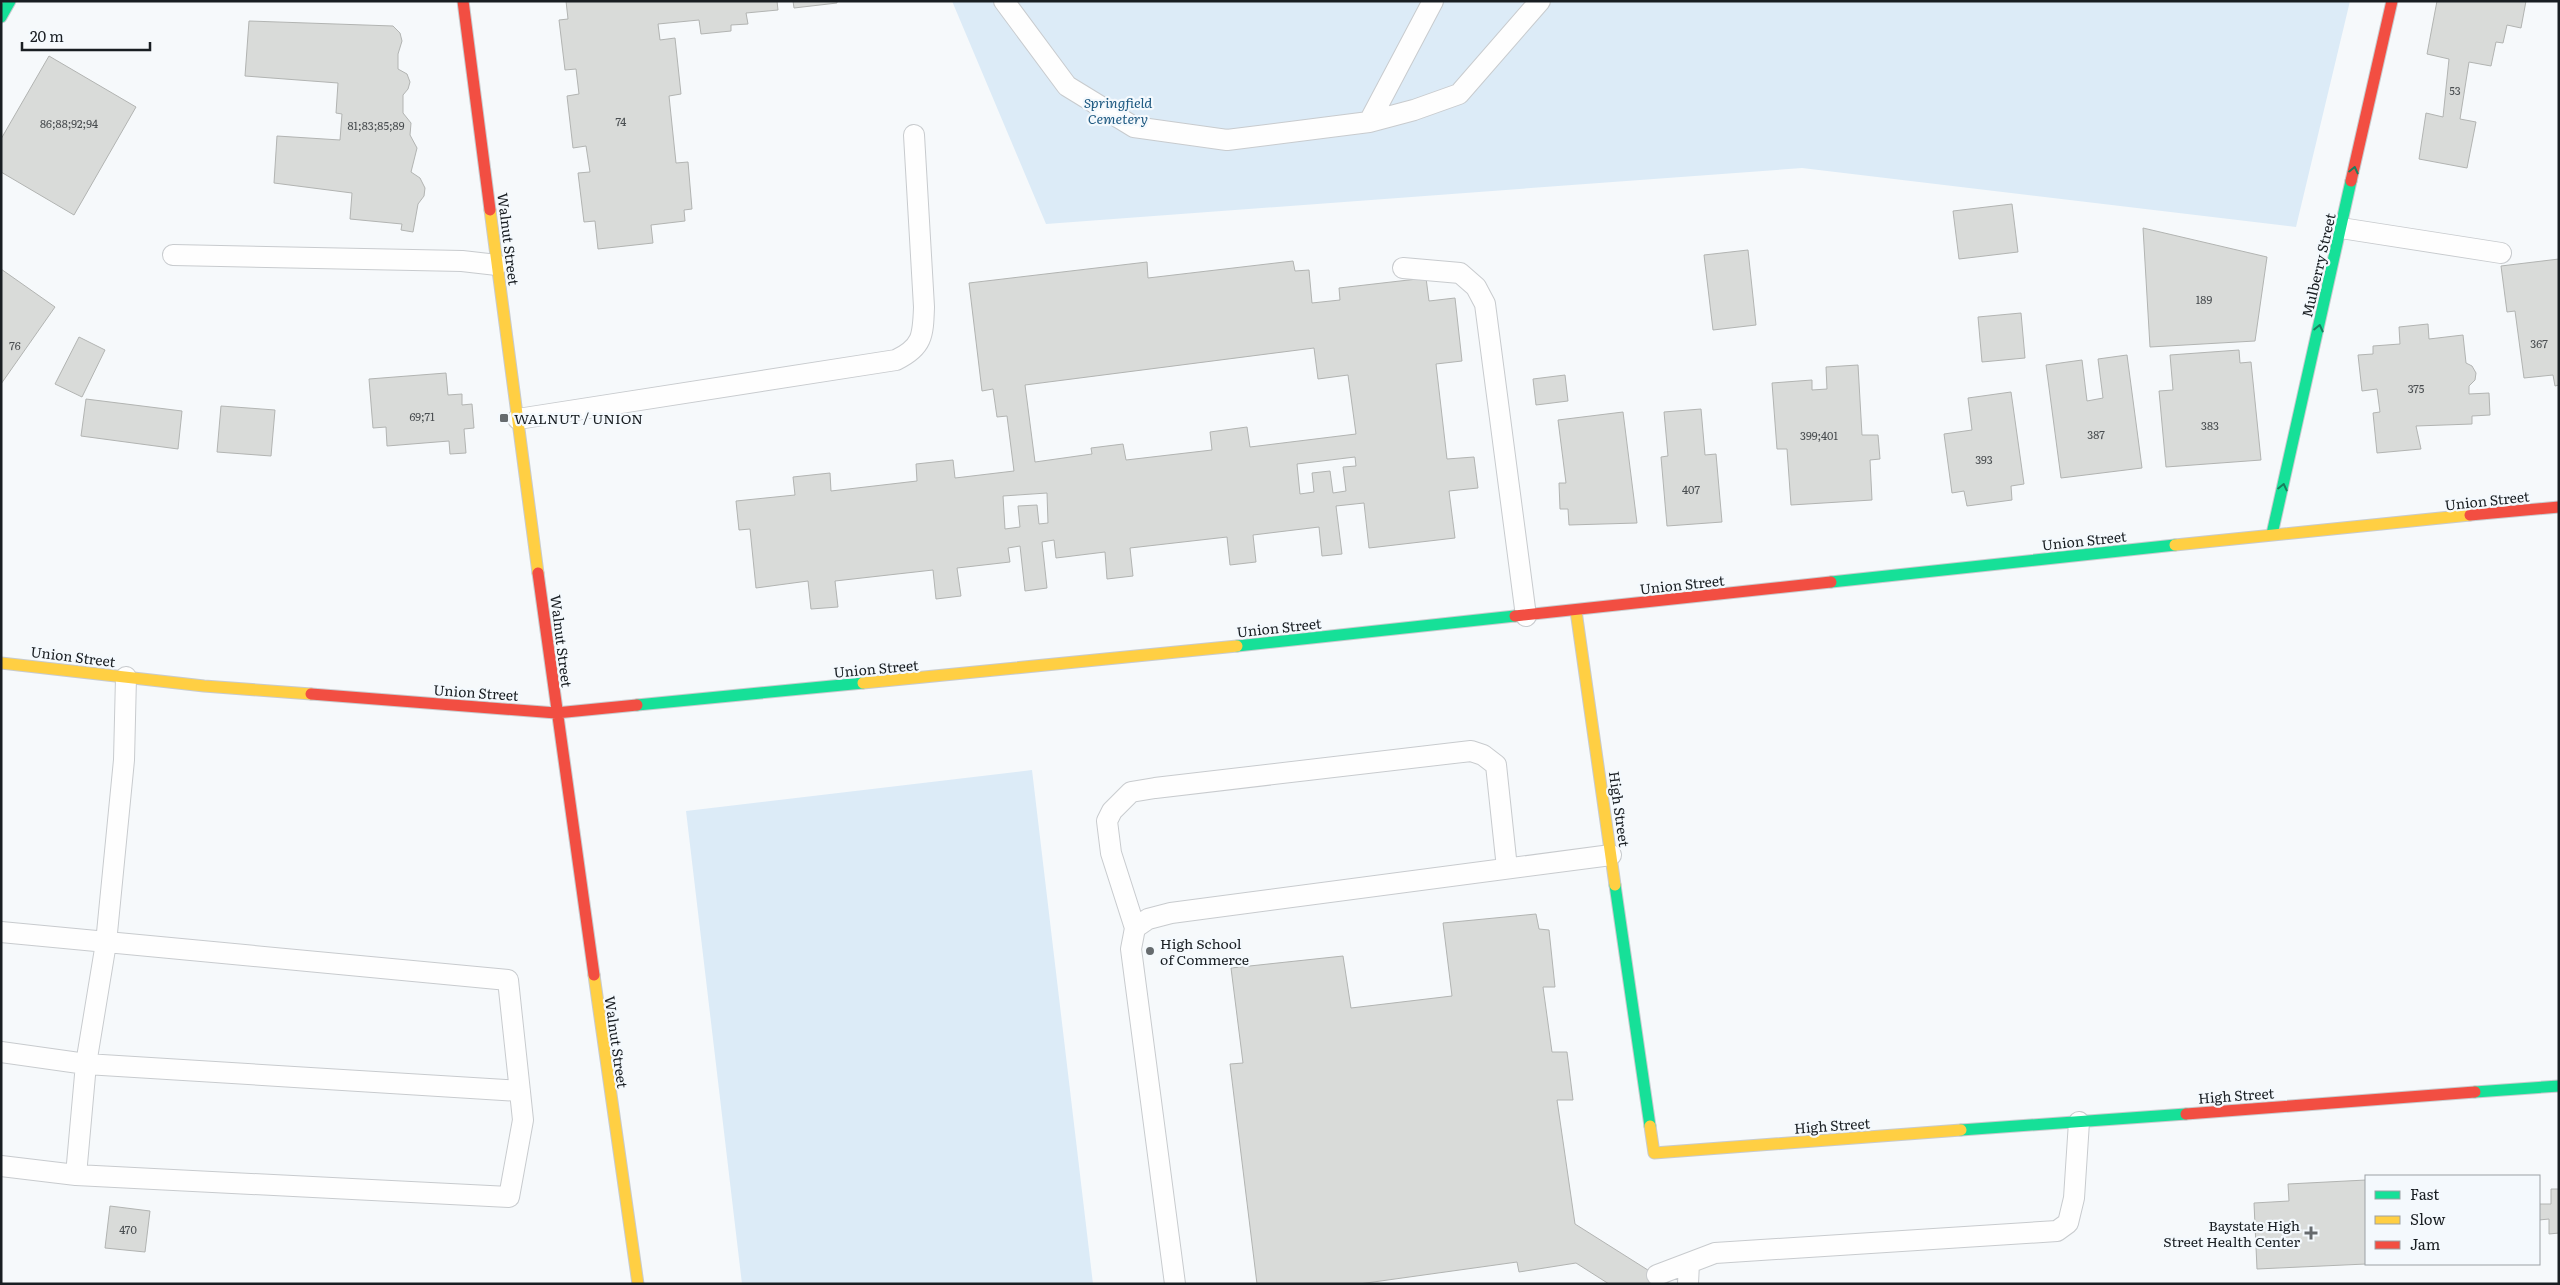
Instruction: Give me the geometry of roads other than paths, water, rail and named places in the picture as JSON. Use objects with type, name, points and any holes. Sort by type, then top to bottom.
[{"type":"street","points":[[1,17],[10,1]]},
{"type":"street","name":"Walnut Street","points":[[463,1],[556,713],[638,1284]]},
{"type":"street","name":"Mulberry Street","points":[[2272,534],[2392,1]]},
{"type":"street","name":"Union Street","points":[[1,662],[204,686],[556,713],[1126,658],[1576,611],[2272,534],[2559,507]]},
{"type":"street","name":"High Street","points":[[1576,611],[1654,1153],[2559,1086]]},
{"type":"lane","points":[[1004,1],[1067,86],[1134,127],[1227,140],[1369,122],[1414,110],[1459,94],[1540,1]]},
{"type":"lane","points":[[1369,122],[1433,1]]},
{"type":"lane","points":[[518,419],[896,360],[910,353],[923,334],[924,307],[914,135]]},
{"type":"lane","points":[[2341,228],[2501,254]]},
{"type":"lane","points":[[173,255],[462,261],[497,264]]},
{"type":"lane","points":[[1403,268],[1460,273],[1476,286],[1485,304],[1526,616]]},
{"type":"lane","points":[[76,1175],[86,1064],[106,943],[124,760],[126,677]]},
{"type":"lane","points":[[1176,1284],[1131,949],[1135,928],[1111,853],[1107,821],[1112,811],[1131,792],[1471,751],[1483,755],[1496,765],[1507,868]]},
{"type":"lane","points":[[1135,928],[1148,919],[1171,913],[1612,855]]},
{"type":"lane","points":[[1,932],[508,980],[523,1120],[509,1197],[76,1175],[1,1166]]},
{"type":"lane","points":[[1,1052],[86,1064],[520,1091]]},
{"type":"lane","points":[[1657,1275],[1715,1253],[2057,1232],[2068,1223],[2074,1198],[2079,1122]]},
{"type":"lane","points":[[1688,1284],[1689,1263]]},
{"type":"place","name":"WALNUT / UNION","points":[[504,418]]},
{"type":"place","name":"High School of Commerce","points":[[1150,951]]},
{"type":"place","name":"Baystate High Street Health Center","points":[[2311,1233]]},
{"type":"park label","name":"Springfield Cemetery","points":[[1118,110]]}]
